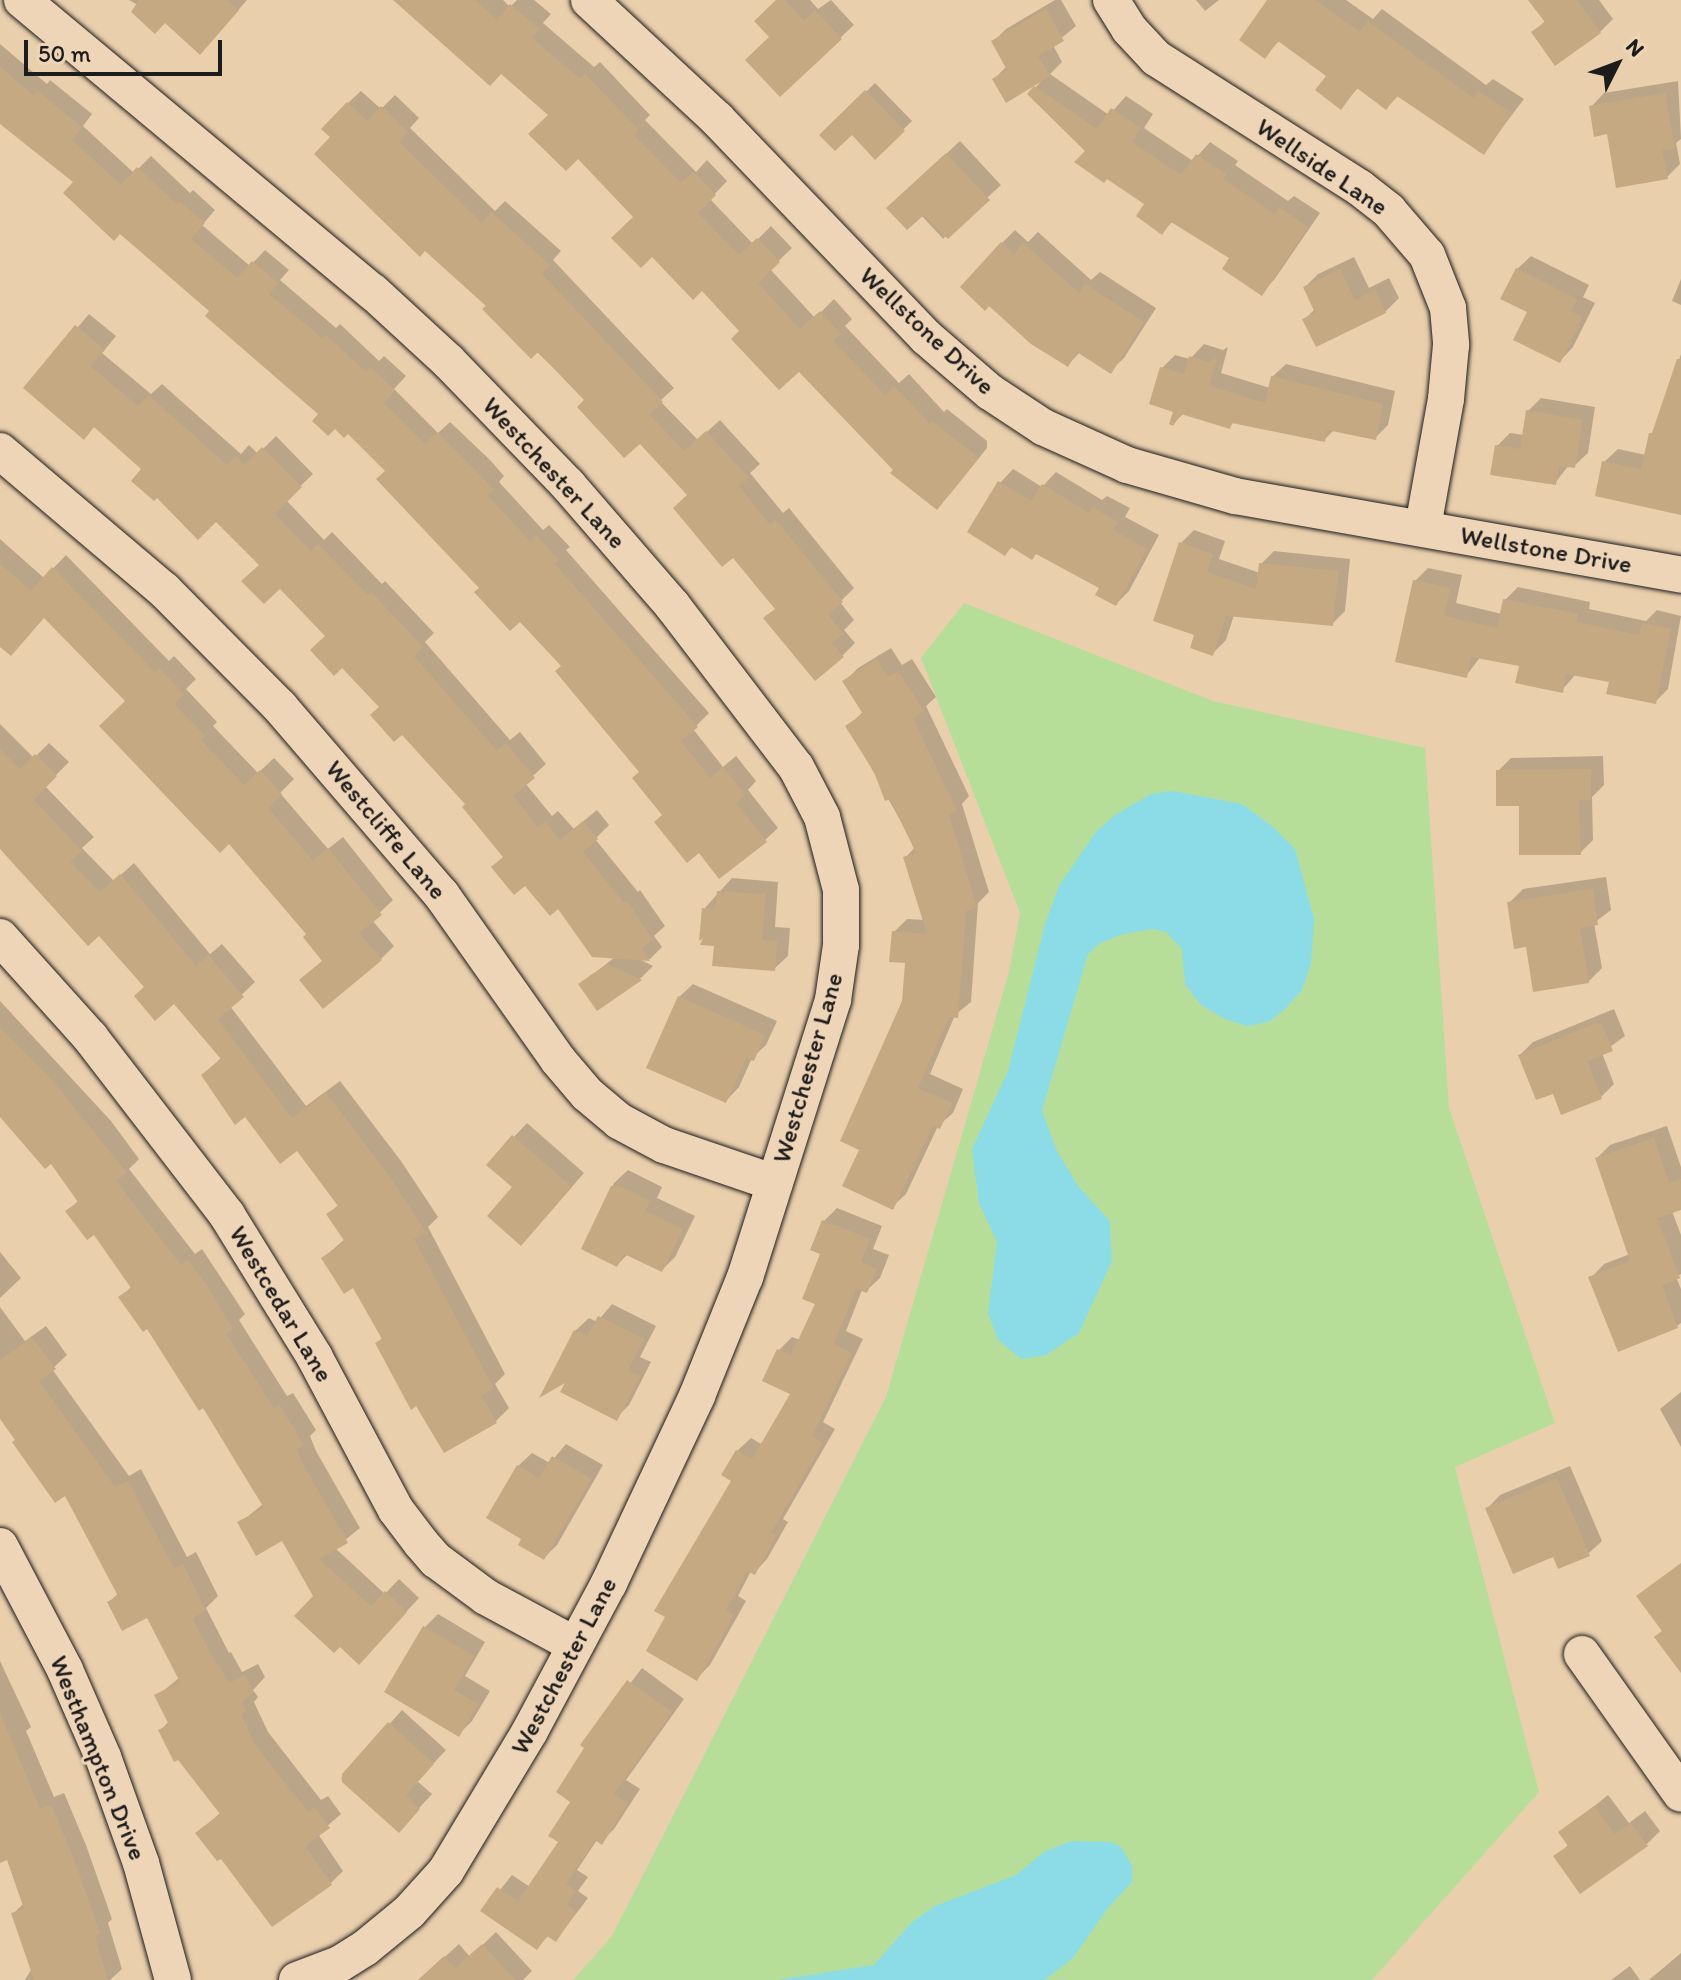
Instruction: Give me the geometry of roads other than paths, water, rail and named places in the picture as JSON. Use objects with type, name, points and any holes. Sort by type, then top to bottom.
[{"type":"street","name":"Westchester Lane","points":[[22,0],[339,264],[448,361],[568,485],[636,561],[706,647],[796,767],[810,791],[831,842],[841,890],[841,945],[825,1031],[745,1277],[697,1396],[616,1570],[468,1836],[429,1892],[365,1948],[339,1964],[297,1980]]},
{"type":"street","name":"Wellstone Drive","points":[[589,0],[744,146],[926,337],[980,384],[1024,415],[1099,454],[1177,482],[1235,496],[1681,575]]},
{"type":"street","name":"Wellside Lane","points":[[1111,0],[1129,29],[1156,58],[1367,193],[1403,225],[1427,255],[1448,308],[1451,345],[1446,399],[1423,527]]},
{"type":"street","name":"Westcliffe Lane","points":[[0,451],[164,590],[320,749],[441,894],[558,1060],[587,1094],[619,1121],[664,1145],[775,1183]]},
{"type":"street","name":"Westcedar Lane","points":[[0,937],[90,1037],[227,1215],[314,1356],[396,1510],[421,1543],[436,1560],[486,1597],[575,1645]]},
{"type":"street","name":"Westhampton Drive","points":[[0,1546],[65,1670],[103,1757],[141,1863],[173,1980]]},
{"type":"street","points":[[1582,1654],[1681,1794]]},
{"type":"water","points":[[1173,791],[1242,804],[1272,826],[1295,849],[1314,919],[1311,964],[1302,990],[1285,1009],[1269,1022],[1246,1026],[1225,1019],[1201,1005],[1185,984],[1182,949],[1166,932],[1153,929],[1123,934],[1100,943],[1088,954],[1042,1111],[1057,1151],[1078,1186],[1110,1221],[1112,1261],[1079,1333],[1046,1355],[1021,1359],[998,1340],[988,1313],[997,1242],[979,1203],[972,1149],[1008,1071],[1045,924],[1059,886],[1095,833],[1115,815],[1151,794]]},
{"type":"water","points":[[1071,1841],[1111,1842],[1121,1847],[1132,1865],[1132,1882],[1108,1908],[1073,1958],[1045,1980],[777,1980],[874,1965],[912,1922],[935,1906],[1016,1875],[1044,1852]]}]
